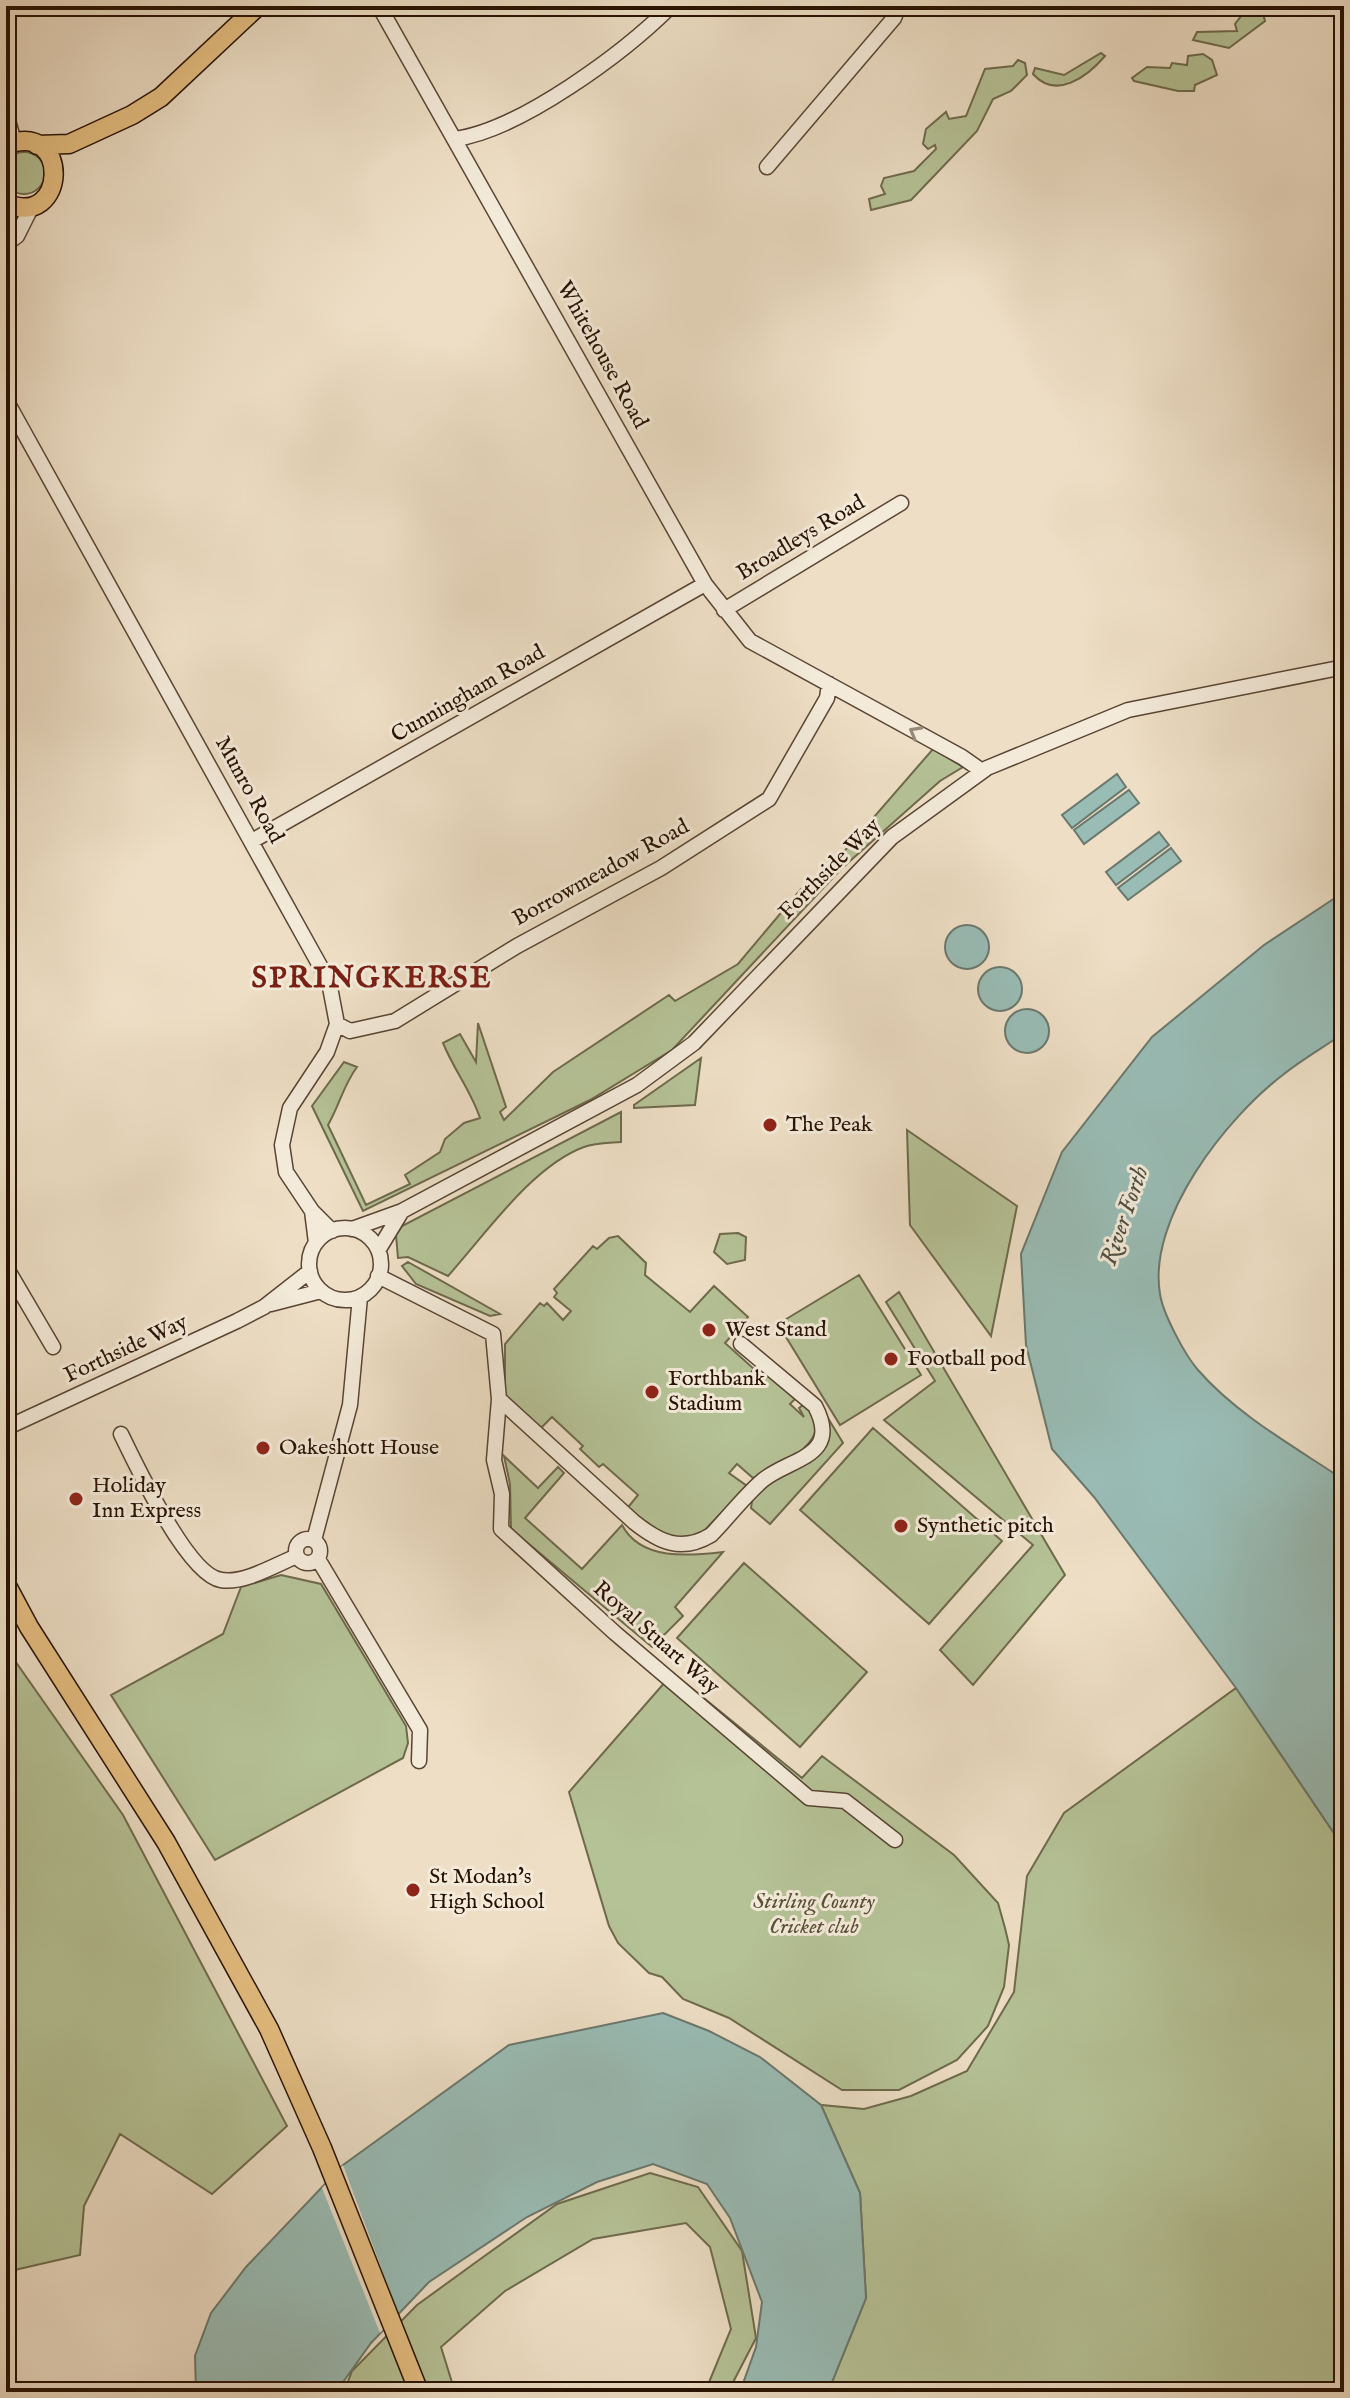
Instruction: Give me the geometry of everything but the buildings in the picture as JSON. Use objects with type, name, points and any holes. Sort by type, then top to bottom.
[{"type":"main road","points":[[10,143],[69,144],[132,115],[161,97],[258,6]]},
{"type":"main road","points":[[6,203],[32,206],[49,193],[69,144]]},
{"type":"main road","points":[[37,145],[50,157],[55,174]]},
{"type":"main road","points":[[6,1584],[29,1627],[90,1718],[182,1870],[269,2029],[322,2148],[419,2392]]},
{"type":"street","name":"Whitehouse Road","points":[[379,6],[705,584],[724,610],[750,641],[962,757],[982,771]]},
{"type":"street","points":[[455,139],[475,136],[518,115],[613,59],[671,6]]},
{"type":"street","points":[[767,167],[887,28],[899,6]]},
{"type":"street","points":[[6,113],[10,143]]},
{"type":"street","points":[[6,244],[17,236],[32,206]]},
{"type":"street","name":"Munro Road","points":[[6,400],[329,982],[337,1024]]},
{"type":"street","name":"Broadleys Road","points":[[724,610],[901,503]]},
{"type":"street","name":"Cunningham Road","points":[[252,841],[705,584]]},
{"type":"street","name":"Forthside Way","points":[[352,1229],[402,1211],[615,1098],[694,1043],[892,837],[982,771],[1128,710],[1344,667]]},
{"type":"street","name":"Borrowmeadow Road","points":[[337,1024],[350,1031],[395,1021],[517,946],[661,868],[769,799],[827,698],[829,684]]},
{"type":"street","points":[[332,1231],[312,1211],[286,1172],[282,1145],[290,1108],[327,1052],[337,1024]]},
{"type":"street","points":[[312,1211],[316,1243],[309,1260],[310,1271],[321,1291],[341,1300],[360,1297],[370,1290],[378,1276],[379,1249],[402,1211]]},
{"type":"street","points":[[316,1243],[332,1231],[352,1229],[364,1233],[379,1249]]},
{"type":"street","points":[[6,1267],[53,1347]]},
{"type":"street","name":"Forthside Way","points":[[264,1307],[310,1271]]},
{"type":"street","name":"Royal Stuart Way","points":[[378,1276],[493,1334],[499,1399],[494,1460],[502,1494],[501,1529],[615,1633],[809,1798],[845,1801],[895,1840]]},
{"type":"street","name":"Forthside Way","points":[[6,1428],[264,1307],[321,1291]]},
{"type":"street","points":[[314,1540],[350,1405],[360,1297]]},
{"type":"street","points":[[499,1399],[657,1540],[671,1545],[700,1541],[711,1535],[763,1480],[807,1459],[822,1428],[815,1406],[741,1344]]},
{"type":"street","points":[[121,1434],[173,1528],[207,1576],[222,1581],[250,1575],[297,1556]]},
{"type":"street","points":[[297,1556],[300,1542],[314,1540]]},
{"type":"street","points":[[314,1540],[320,1547],[318,1559],[420,1730],[419,1761]]},
{"type":"street","points":[[297,1556],[306,1563],[318,1559]]},
{"type":"green space","points":[[1263,13],[1265,21],[1229,48],[1193,40],[1197,32],[1237,31],[1235,24],[1242,15]]},
{"type":"green space","points":[[1101,53],[1105,56],[1098,64],[1071,83],[1051,85],[1033,74],[1035,68],[1064,75]]},
{"type":"green space","points":[[1203,54],[1212,60],[1217,75],[1195,85],[1194,91],[1178,91],[1132,78],[1147,67],[1170,68],[1172,63],[1187,65],[1188,56]]},
{"type":"green space","points":[[1018,60],[1025,63],[1027,75],[1011,91],[993,99],[977,131],[911,200],[871,210],[869,199],[885,194],[881,186],[884,178],[914,171],[936,149],[935,145],[928,149],[923,144],[926,129],[946,112],[949,119],[966,116],[985,69],[1013,66]]},
{"type":"green space","points":[[24,152],[39,158],[45,173],[39,188],[24,194],[9,188],[3,173],[9,158]]},
{"type":"green space","points":[[933,749],[963,767],[940,781],[841,869],[672,1050],[590,1100],[363,1211],[312,1106],[344,1062],[357,1067],[328,1125],[366,1205],[410,1184],[405,1175],[440,1152],[445,1139],[464,1123],[480,1118],[443,1043],[460,1034],[476,1062],[478,1023],[506,1107],[500,1112],[504,1120],[553,1072],[669,995],[675,1001],[738,964],[801,889],[808,890],[828,865],[842,854]]},
{"type":"green space","points":[[701,1058],[695,1105],[634,1108],[634,1105]]},
{"type":"green space","points":[[621,1112],[621,1142],[584,1147],[546,1169],[510,1203],[448,1276],[408,1257],[398,1258],[396,1235],[402,1226]]},
{"type":"green space","points":[[907,1130],[1017,1206],[991,1336],[910,1225]]},
{"type":"green space","points":[[738,1233],[746,1237],[745,1260],[727,1264],[714,1252],[720,1234]]},
{"type":"green space","name":"Forthbank Stadium","points":[[618,1236],[646,1263],[645,1275],[690,1312],[714,1286],[748,1317],[725,1343],[754,1369],[747,1377],[755,1384],[770,1375],[795,1399],[790,1404],[804,1417],[799,1408],[803,1405],[814,1416],[816,1428],[812,1439],[790,1459],[753,1478],[737,1464],[729,1473],[747,1486],[701,1534],[673,1540],[625,1511],[638,1495],[603,1464],[599,1467],[580,1449],[583,1446],[552,1417],[538,1431],[505,1397],[505,1344],[540,1303],[544,1306],[547,1303],[563,1320],[571,1311],[554,1297],[557,1293],[554,1289],[593,1246],[597,1249],[609,1238]]},
{"type":"green space","points":[[408,1262],[500,1314],[490,1316],[416,1284],[402,1266]]},
{"type":"green space","points":[[859,1275],[921,1375],[840,1425],[778,1324]]},
{"type":"green space","points":[[899,1292],[1065,1575],[973,1685],[940,1650],[1033,1545],[884,1420],[935,1381],[886,1302]]},
{"type":"green space","points":[[817,1400],[843,1443],[770,1524],[751,1508],[753,1495],[821,1438]]},
{"type":"green space","name":"Synthetic pitch","points":[[873,1428],[1002,1541],[929,1624],[800,1510]]},
{"type":"green space","points":[[504,1456],[538,1488],[558,1467],[564,1473],[525,1518],[582,1569],[622,1525],[630,1537],[641,1545],[667,1554],[723,1552],[675,1607],[683,1616],[652,1647],[511,1529],[510,1484]]},
{"type":"green space","points":[[744,1563],[867,1672],[800,1747],[677,1638]]},
{"type":"green space","points":[[281,1575],[321,1584],[406,1726],[408,1743],[403,1758],[215,1860],[111,1695],[223,1634],[241,1587]]},
{"type":"green space","points":[[6,1648],[123,1815],[287,2126],[212,2194],[120,2134],[84,2206],[80,2255],[6,2272]]},
{"type":"green space","name":"Stirling County Cricket club","points":[[673,1673],[802,1778],[822,1756],[954,1855],[998,1903],[1009,1945],[1004,1987],[988,2026],[957,2060],[899,2090],[842,2090],[729,2018],[683,1999],[662,1977],[649,1973],[618,1943],[609,1926],[569,1792]]},
{"type":"green space","points":[[1236,1688],[1344,1848],[1344,2392],[828,2392],[866,2298],[860,2193],[821,2105],[864,2109],[911,2096],[967,2071],[1014,1992],[1027,1876],[1064,1813]]},
{"type":"green space","points":[[650,2173],[698,2187],[742,2251],[756,2338],[728,2392],[705,2392],[731,2329],[710,2247],[686,2223],[593,2239],[505,2291],[441,2347],[455,2392],[344,2392],[352,2371],[417,2305],[557,2204]]},
{"type":"water","points":[[1117,774],[1126,787],[1072,828],[1062,815]]},
{"type":"water","points":[[1129,790],[1139,803],[1084,844],[1074,830]]},
{"type":"water","points":[[1159,832],[1169,845],[1116,885],[1106,872]]},
{"type":"water","points":[[1171,848],[1181,861],[1128,900],[1118,888]]},
{"type":"water","name":"River Forth","points":[[1344,892],[1344,1033],[1262,1093],[1216,1142],[1178,1202],[1159,1264],[1160,1294],[1165,1312],[1181,1345],[1198,1370],[1248,1416],[1344,1480],[1344,1848],[1236,1688],[1094,1497],[1052,1449],[1026,1345],[1021,1254],[1062,1152],[1152,1037],[1264,945]]},
{"type":"water","points":[[967,925],[983,931],[989,947],[983,963],[967,969],[951,963],[945,947],[951,931]]},
{"type":"water","points":[[1000,967],[1016,973],[1022,989],[1016,1005],[1000,1011],[984,1005],[978,989],[984,973]]},
{"type":"water","points":[[1027,1009],[1043,1015],[1049,1031],[1043,1047],[1027,1053],[1011,1047],[1005,1031],[1011,1015]]},
{"type":"water","points":[[663,2013],[709,2031],[760,2057],[821,2105],[860,2193],[866,2298],[828,2392],[740,2392],[756,2347],[762,2302],[730,2218],[707,2184],[653,2164],[597,2182],[527,2217],[429,2282],[371,2343],[336,2392],[196,2392],[195,2356],[211,2313],[246,2267],[343,2165],[509,2045]]},
{"type":"pier","points":[[343,2165],[398,2313],[380,2333],[322,2188]]},
{"type":"place","name":"The Peak","points":[[770,1125]]},
{"type":"place","name":"West Stand","points":[[709,1330]]},
{"type":"place","name":"Football pod","points":[[891,1359]]},
{"type":"place","name":"Forthbank Stadium","points":[[652,1392]]},
{"type":"place","name":"Oakeshott House","points":[[263,1448]]},
{"type":"place","name":"Holiday Inn Express","points":[[76,1499]]},
{"type":"place","name":"Synthetic pitch","points":[[901,1526]]},
{"type":"place","name":"St Modan's High School","points":[[413,1890]]},
{"type":"district","name":"SPRINGKERSE","points":[[372,979]]}]
